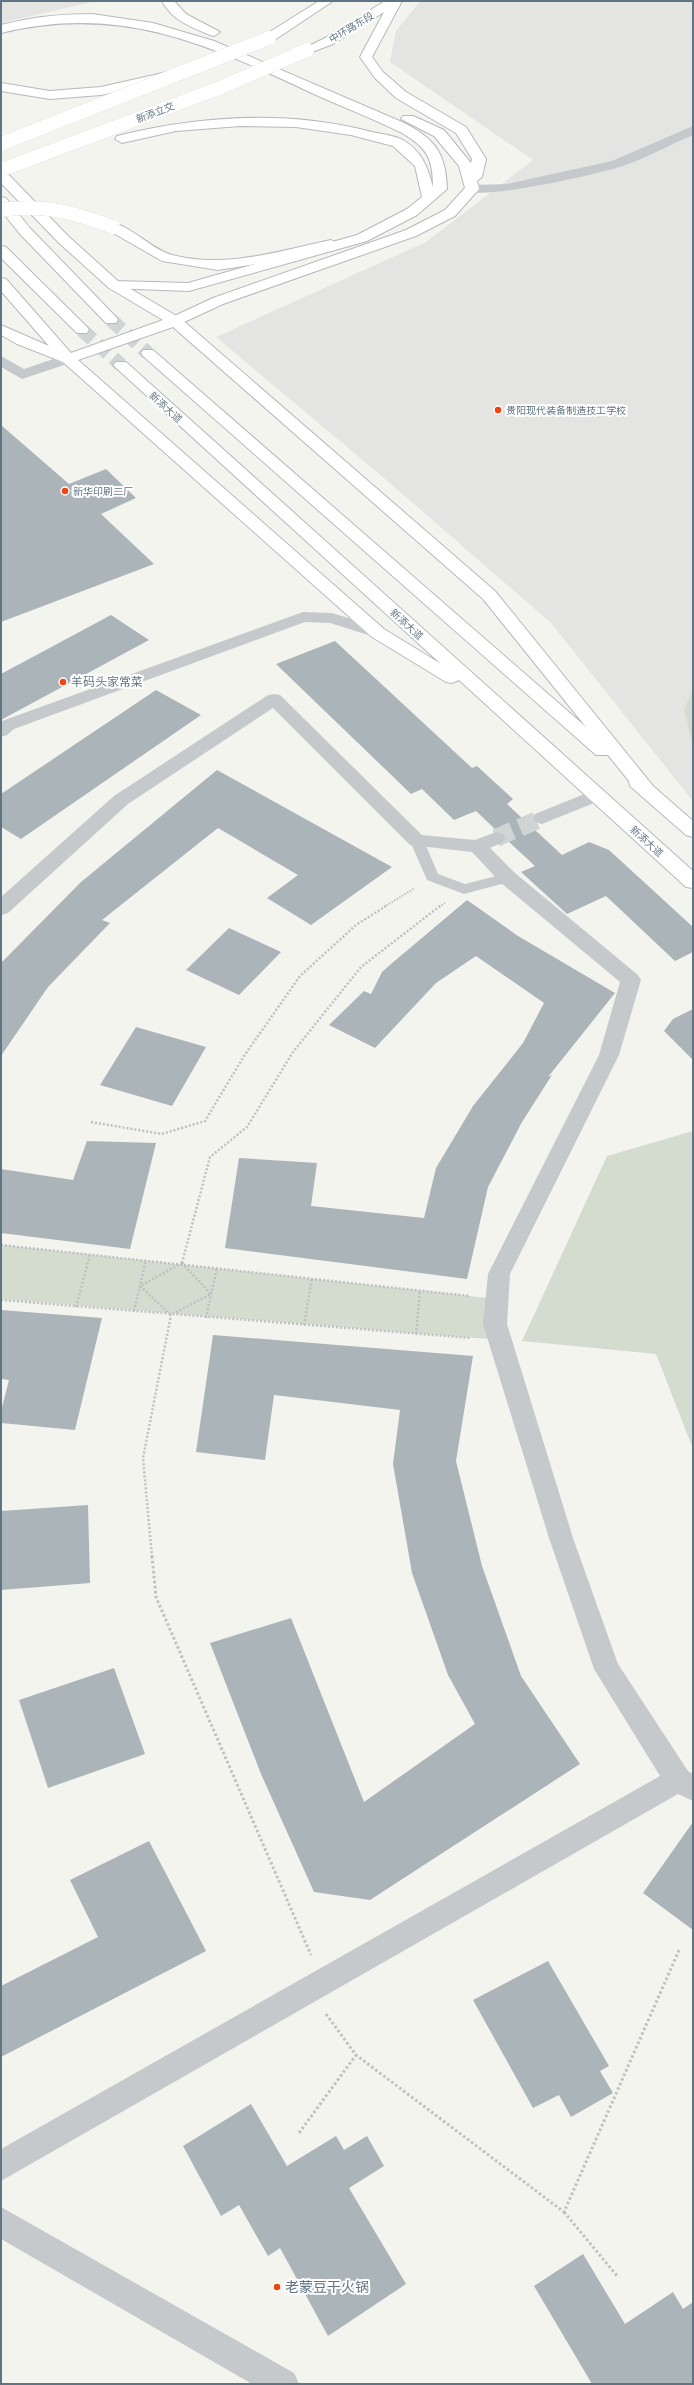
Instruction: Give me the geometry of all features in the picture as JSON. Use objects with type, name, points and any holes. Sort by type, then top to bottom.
[{"type":"main road","points":[[168,1],[170,8],[197,25],[439,133],[466,165],[472,189]]},
{"type":"main road","points":[[1,144],[269,38],[327,1]]},
{"type":"main road","name":"中环路东段","points":[[308,50],[329,41],[393,1]]},
{"type":"main road","points":[[1,329],[22,341],[68,359],[175,322],[218,301],[411,233],[450,214],[472,189],[479,159],[461,130],[401,96],[379,75],[366,57],[396,1]]},
{"type":"main road","points":[[269,38],[293,7]]},
{"type":"main road","points":[[1,29],[25,22],[66,16],[123,21],[168,29],[213,43],[394,125],[425,143],[439,163],[440,189],[412,212],[362,238],[189,287],[114,284]]},
{"type":"main road","name":"新添立交","points":[[1,170],[222,87],[308,50]]},
{"type":"main road","points":[[1,87],[6,89],[50,94],[100,91],[182,73]]},
{"type":"main road","points":[[1,183],[122,139],[176,127],[240,122],[296,123],[351,131],[398,143],[421,165],[429,198]]},
{"type":"main road","points":[[1,175],[63,239],[114,284],[175,322],[489,595],[647,791]]},
{"type":"main road","points":[[1,201],[24,230],[111,320]]},
{"type":"main road","points":[[1,210],[24,207],[73,212],[113,227],[167,258],[218,266],[268,258],[362,238]]},
{"type":"main road","points":[[1,250],[82,330]]},
{"type":"main road","points":[[1,282],[68,359],[378,633],[494,702]]},
{"type":"main road","points":[[148,353],[693,831]]},
{"type":"main road","name":"新添大道","points":[[121,365],[693,882]]},
{"type":"street","points":[[472,189],[508,188],[616,164],[693,130]]},
{"type":"street","points":[[1,362],[22,374],[68,359]]},
{"type":"street","points":[[1,731],[8,725],[303,617],[332,618],[378,633]]},
{"type":"street","points":[[1,908],[121,800],[274,699],[417,841],[487,842],[508,878],[631,980],[609,1055],[499,1274],[495,1324],[561,1538],[607,1669],[686,1784],[316,1987],[1,2166]]},
{"type":"street","points":[[542,818],[597,795]]},
{"type":"street","points":[[1,2222],[283,2384]]},
{"type":"lane","points":[[417,841],[432,877],[464,889],[508,878]]},
{"type":"path","points":[[92,1122],[162,1134],[205,1121],[244,1056],[300,976],[356,925],[432,877]]},
{"type":"path","points":[[140,1286],[182,1263],[210,1157],[246,1127],[293,1052],[361,967],[464,889]]},
{"type":"path","points":[[1,1245],[182,1263],[497,1300]]},
{"type":"path","points":[[76,1307],[90,1255]]},
{"type":"path","points":[[134,1311],[146,1260]]},
{"type":"path","points":[[182,1263],[211,1294]]},
{"type":"path","points":[[206,1318],[217,1268]]},
{"type":"path","points":[[304,1325],[312,1278]]},
{"type":"path","points":[[140,1286],[171,1315]]},
{"type":"path","points":[[416,1334],[420,1290]]},
{"type":"path","points":[[171,1315],[211,1294]]},
{"type":"path","points":[[1,1300],[206,1318],[500,1340]]},
{"type":"path","points":[[171,1315],[143,1458],[156,1597],[316,1987],[356,2055],[564,2212],[618,2277]]},
{"type":"path","points":[[564,2212],[680,1948]]},
{"type":"path","points":[[299,2133],[356,2055]]},
{"type":"shaded area","points":[[1,1],[97,1],[1,23]]},
{"type":"shaded area","name":"贵阳现代装备制造技工学校","points":[[420,1],[693,1],[693,801],[551,623],[391,484],[216,337],[426,242],[533,160],[390,62],[396,31]]},
{"type":"shaded area","points":[[693,690],[693,746],[684,709]]},
{"type":"shaded area","points":[[693,1131],[693,1449],[656,1354],[522,1341],[607,1156]]},
{"type":"shaded area","points":[[1,1245],[497,1299],[500,1340],[1,1299]]},
{"type":"building","points":[[1,425],[69,484],[106,469],[136,498],[101,514],[154,564],[1,622]]},
{"type":"building","points":[[111,615],[149,640],[1,720],[1,674]]},
{"type":"building","points":[[335,641],[472,768],[477,766],[513,799],[507,804],[562,855],[589,842],[609,850],[693,927],[693,952],[675,961],[606,896],[567,914],[521,872],[535,866],[507,840],[504,833],[497,831],[476,811],[454,820],[422,789],[411,794],[276,664]]},
{"type":"building","points":[[156,690],[201,715],[21,839],[1,827],[1,794]]},
{"type":"building","points":[[217,770],[392,867],[311,925],[267,898],[298,875],[218,828],[102,920],[110,923],[48,987],[1,1056],[1,963],[81,882]]},
{"type":"building","points":[[467,900],[518,936],[615,993],[548,1077],[552,1075],[522,1122],[488,1187],[467,1279],[225,1248],[239,1158],[317,1163],[311,1206],[424,1218],[436,1168],[473,1106],[523,1043],[544,1003],[476,956],[436,983],[375,1048],[329,1025],[364,991],[371,994],[382,972]]},
{"type":"building","points":[[229,928],[281,952],[239,995],[186,970]]},
{"type":"building","points":[[693,1009],[693,1060],[664,1031],[673,1019]]},
{"type":"building","points":[[136,1027],[206,1047],[172,1106],[100,1085]]},
{"type":"building","points":[[87,1141],[156,1143],[130,1249],[1,1233],[1,1169],[73,1180]]},
{"type":"building","points":[[1,1310],[102,1318],[75,1430],[1,1423],[1,1411],[9,1380],[1,1379]]},
{"type":"building","points":[[213,1335],[473,1356],[456,1461],[482,1566],[521,1676],[580,1764],[370,1900],[314,1892],[261,1774],[210,1643],[291,1618],[364,1802],[475,1724],[448,1675],[412,1573],[393,1464],[400,1410],[274,1395],[265,1460],[196,1452]]},
{"type":"building","points":[[88,1505],[90,1583],[1,1590],[1,1511]]},
{"type":"building","points":[[114,1668],[145,1754],[48,1788],[19,1700]]},
{"type":"building","points":[[693,1822],[693,1930],[643,1893]]},
{"type":"building","points":[[149,1841],[206,1951],[1,2057],[1,1986],[98,1937],[70,1880]]},
{"type":"building","points":[[548,1961],[609,2066],[600,2071],[613,2093],[571,2117],[559,2095],[533,2108],[473,2000]]},
{"type":"building","points":[[251,2104],[287,2166],[336,2136],[344,2150],[367,2136],[384,2166],[349,2188],[406,2284],[328,2336],[280,2248],[268,2256],[239,2205],[221,2216],[183,2146]]},
{"type":"building","points":[[583,2254],[625,2324],[673,2292],[683,2309],[693,2302],[693,2384],[592,2384],[534,2286]]},
{"type":"tunnel","points":[[111,320],[148,353]]},
{"type":"tunnel","points":[[82,330],[121,365]]},
{"type":"tunnel","points":[[496,838],[542,818]]},
{"type":"place","name":"贵阳现代装备制造技工学校","points":[[498,410]]},
{"type":"place","name":"新华印刷二厂","points":[[65,491]]},
{"type":"place","name":"羊码头家常菜","points":[[63,682]]},
{"type":"place","name":"老蒙豆干火锅","points":[[277,2287]]}]
